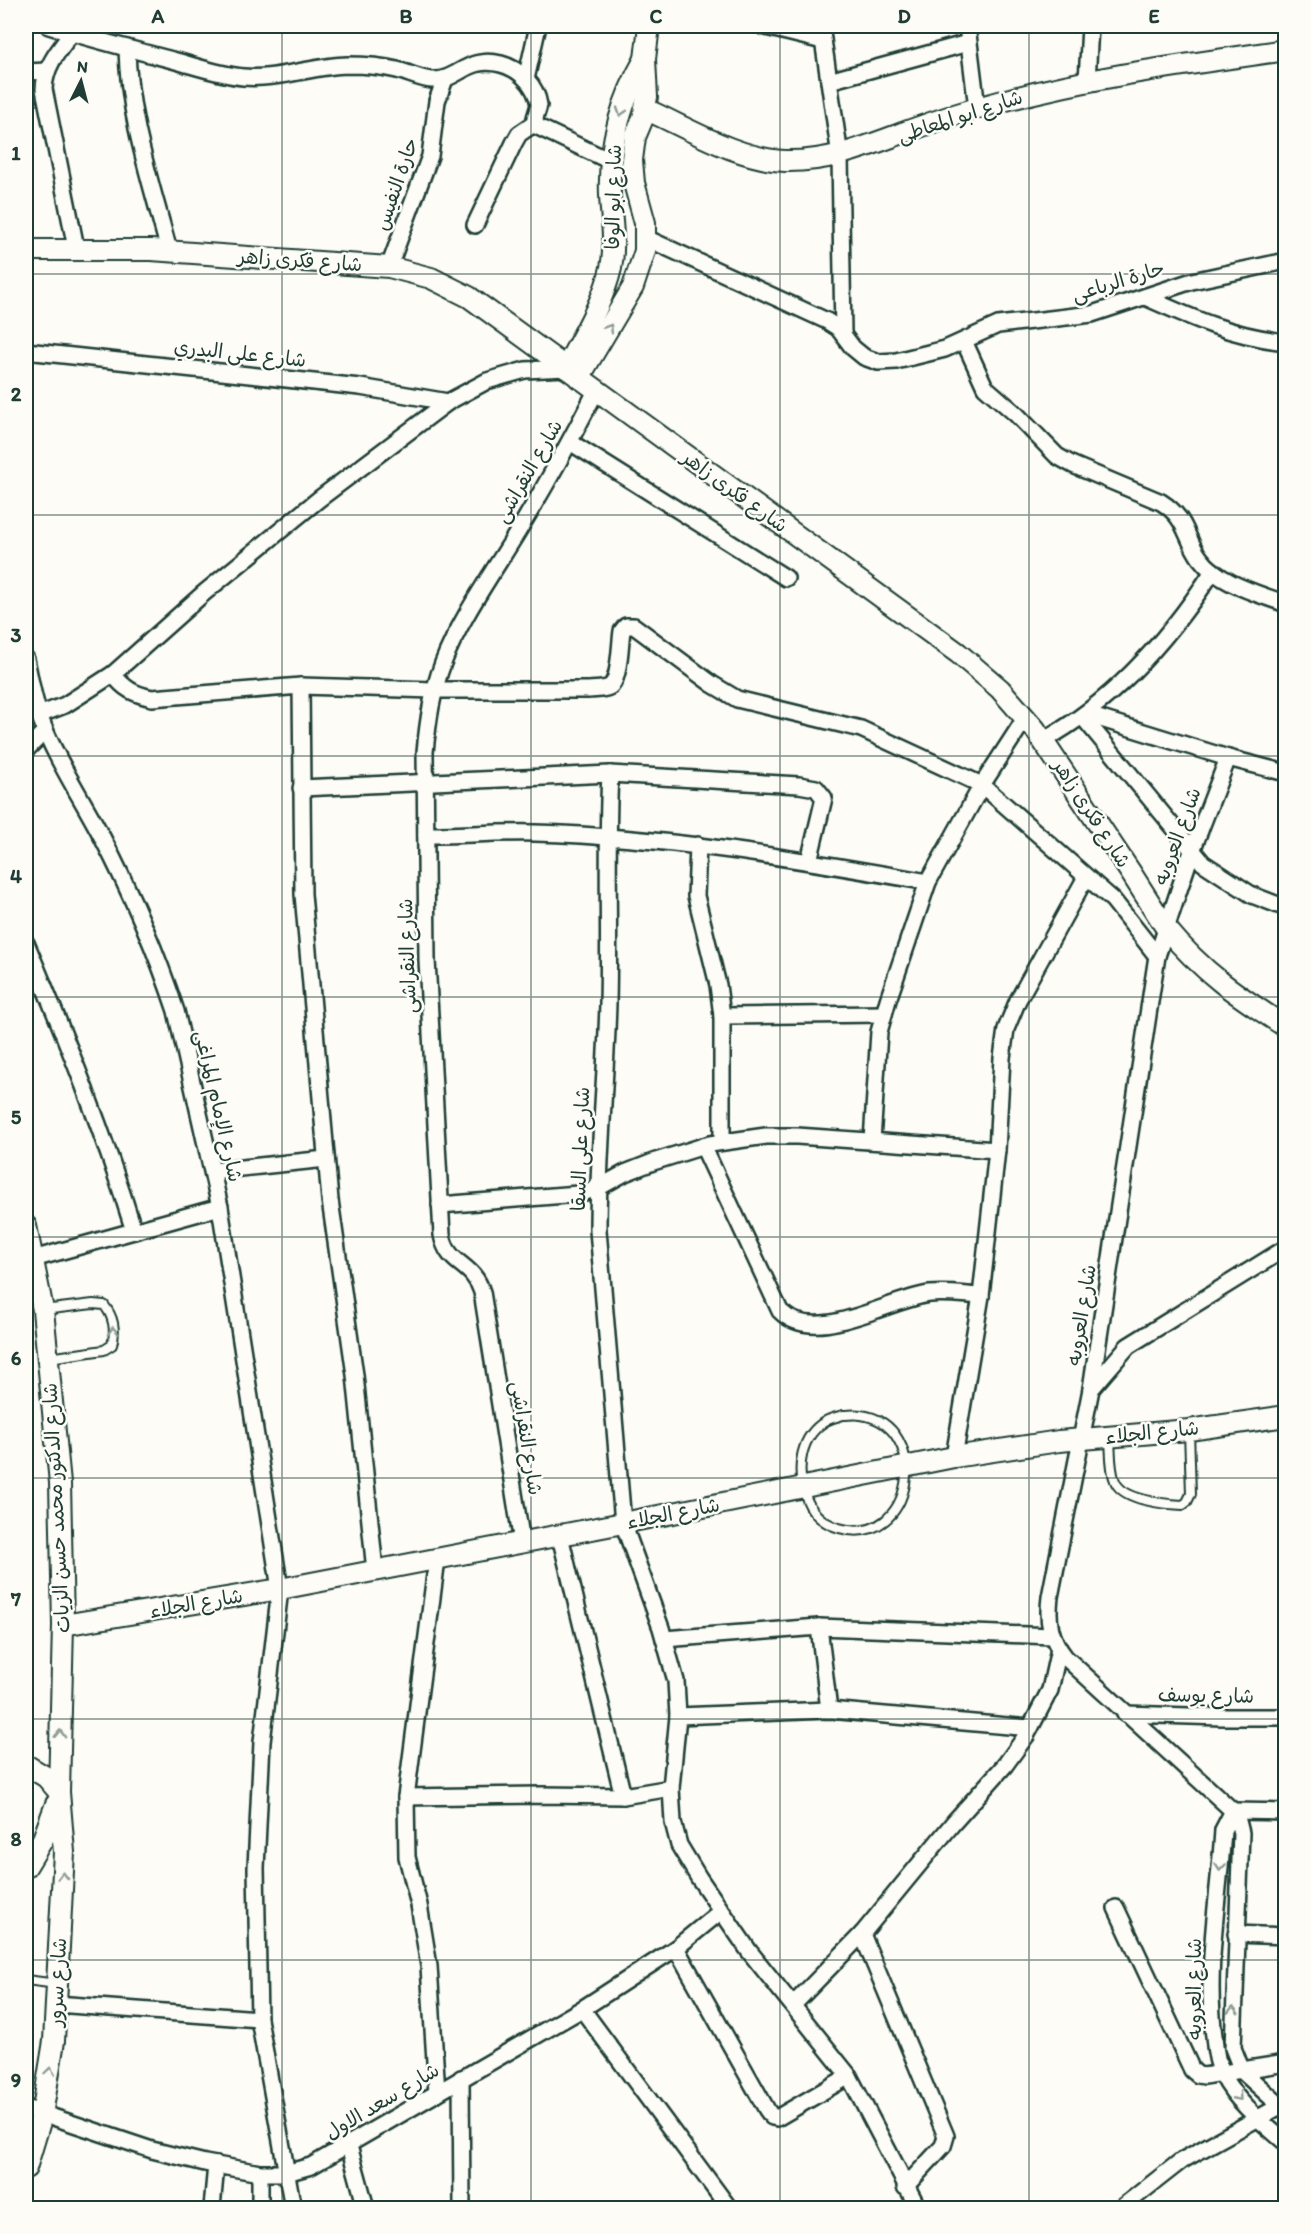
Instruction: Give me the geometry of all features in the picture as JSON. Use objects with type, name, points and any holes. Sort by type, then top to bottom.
[{"type":"street","points":[[49,26],[240,76],[266,78],[317,68],[357,66],[397,70],[434,80],[445,79],[469,65],[484,62],[507,66],[526,79],[535,91],[539,102],[535,123],[519,134],[475,225]]},
{"type":"street","points":[[526,79],[538,26]]},
{"type":"street","name":"شارع ابو الوفا","points":[[573,373],[633,288],[642,263],[646,238],[643,215],[634,183],[632,160],[635,137],[645,109],[648,84],[645,59],[649,26]]},
{"type":"street","points":[[762,26],[822,33],[840,156],[843,333]]},
{"type":"street","points":[[967,26],[977,108]]},
{"type":"street","points":[[1087,81],[1090,26]]},
{"type":"street","points":[[72,33],[55,54],[47,71],[45,96],[76,248]]},
{"type":"street","points":[[829,81],[968,43]]},
{"type":"street","points":[[127,48],[133,109],[169,251]]},
{"type":"street","name":"شارع ابو المعاطى","points":[[645,109],[741,153],[755,157],[797,161],[840,156],[977,108],[1087,81],[1286,50]]},
{"type":"street","name":"شارع ابو الوفا","points":[[573,373],[611,267],[614,241],[610,197],[610,160],[622,108],[645,59]]},
{"type":"street","points":[[26,72],[47,71]]},
{"type":"street","name":"حارة النفيس","points":[[389,267],[430,156],[437,101],[445,79]]},
{"type":"street","points":[[535,123],[541,130],[610,160]]},
{"type":"street","name":"حارة الرباعى","points":[[646,238],[820,317],[843,333],[858,353],[878,362],[926,355],[998,325],[1085,315],[1208,277],[1286,261]]},
{"type":"street","name":"شارع فكرى زاهر","points":[[26,250],[76,248],[169,251],[389,267],[431,278],[463,293],[958,653],[1000,689],[1044,740],[1166,928],[1212,977],[1286,1027]]},
{"type":"street","points":[[1145,297],[1209,325],[1244,335],[1286,342]]},
{"type":"street","points":[[964,341],[985,387],[1016,414],[1057,456],[1172,509],[1180,518],[1194,549],[1213,571],[1243,588],[1286,604]]},
{"type":"street","name":"شارع على البدري","points":[[26,351],[360,387],[448,402]]},
{"type":"street","points":[[34,706],[65,705],[113,674],[213,586],[320,499],[448,402],[487,381],[525,370],[573,373]]},
{"type":"street","name":"شارع النقراشى","points":[[522,1543],[482,1292],[473,1273],[450,1257],[444,1247],[427,950],[426,742],[434,690],[456,635],[570,441],[596,391]]},
{"type":"street","points":[[570,441],[786,578]]},
{"type":"street","points":[[1044,740],[1084,715],[1155,648],[1213,571]]},
{"type":"street","points":[[113,674],[121,685],[133,694],[152,698],[301,686],[434,690],[589,690],[609,687],[617,675],[622,631],[626,626],[634,626],[712,684],[737,699],[861,729],[981,784],[1113,900],[1157,956]]},
{"type":"street","name":"شارع الإمام المراغى","points":[[26,659],[34,706],[136,908],[166,980],[176,1011],[220,1207],[280,1589],[262,1742],[257,1856],[259,2019],[293,2208]]},
{"type":"street","points":[[301,686],[303,894],[330,1200],[355,1375],[375,1571]]},
{"type":"street","points":[[1084,715],[1227,758],[1286,773]]},
{"type":"street","points":[[1084,715],[1203,863],[1252,895],[1286,908]]},
{"type":"street","points":[[872,1141],[879,1032],[928,882],[981,784],[1026,717]]},
{"type":"street","points":[[26,750],[45,731]]},
{"type":"street","name":"شارع العروبه","points":[[794,2005],[862,1934],[954,1822],[1005,1765],[1030,1728],[1050,1690],[1055,1642],[1048,1625],[1050,1597],[1091,1389],[1157,956],[1192,851],[1227,758]]},
{"type":"street","points":[[301,788],[610,774],[799,785],[816,788],[824,798],[809,861]]},
{"type":"street","name":"شارع على السقا","points":[[610,774],[607,837],[608,993],[598,1230],[623,1523],[676,1681],[678,1716],[671,1788],[673,1822],[679,1845],[721,1911],[749,1951],[849,2076],[918,2208]]},
{"type":"street","points":[[426,836],[533,833],[698,845],[809,861],[928,882]]},
{"type":"street","points":[[698,845],[696,896],[722,1016],[722,1142]]},
{"type":"street","points":[[954,1457],[981,1296],[997,1150],[1002,1058],[1006,1029],[1018,1000],[1086,877]]},
{"type":"street","points":[[26,943],[97,1119],[134,1231]]},
{"type":"street","points":[[722,1016],[884,1014]]},
{"type":"street","points":[[440,1206],[567,1195],[598,1188],[639,1167],[703,1146],[766,1136],[997,1150]]},
{"type":"street","points":[[703,1146],[780,1311],[787,1318],[798,1323],[821,1324],[855,1317],[931,1294],[981,1296]]},
{"type":"street","points":[[213,1171],[326,1159]]},
{"type":"street","points":[[33,1259],[220,1207]]},
{"type":"street","name":"شارع الدكتور محمد حسن الزيات","points":[[26,1226],[49,1358],[60,1483],[63,1625],[58,1792]]},
{"type":"street","points":[[1091,1389],[1128,1346],[1286,1248]]},
{"type":"street","name":"شارع الجلاء","points":[[63,1625],[280,1589],[560,1536],[954,1457],[1059,1441],[1189,1430],[1286,1416]]},
{"type":"street","points":[[560,1536],[622,1796]]},
{"type":"street","points":[[437,2093],[429,1966],[407,1857],[406,1797],[438,1559]]},
{"type":"street","points":[[819,1627],[829,1710]]},
{"type":"street","points":[[664,1640],[819,1627],[1055,1642],[1125,1714],[1233,1811],[1286,1812]]},
{"type":"street","points":[[678,1716],[829,1710],[1030,1728]]},
{"type":"street","name":"شارع يوسف","points":[[1125,1714],[1286,1717]]},
{"type":"street","points":[[26,1765],[46,1777],[58,1792],[53,1816],[43,1839],[26,1867]]},
{"type":"street","points":[[406,1797],[622,1796],[671,1788]]},
{"type":"street","name":"شارع سرور","points":[[26,2168],[34,2112],[53,2050],[64,1852],[58,1792]]},
{"type":"street","name":"شارع العروبه","points":[[1242,2071],[1237,2061],[1233,2034],[1241,1833],[1233,1811],[1223,1830],[1212,1979],[1216,2054],[1222,2074],[1232,2091],[1286,2143]]},
{"type":"street","points":[[1116,1908],[1192,2070],[1204,2076],[1286,2063]]},
{"type":"street","name":"شارع سعد الاول","points":[[34,2112],[152,2150],[216,2165],[260,2173],[286,2173],[311,2166],[582,2009],[676,1948],[721,1911]]},
{"type":"street","points":[[862,1934],[946,2136],[943,2146],[905,2187]]},
{"type":"street","points":[[1236,1934],[1286,1936]]},
{"type":"street","points":[[676,1948],[772,2117],[777,2118],[849,2076]]},
{"type":"street","points":[[56,2004],[259,2019]]},
{"type":"street","points":[[582,2009],[729,2208]]},
{"type":"street","points":[[1120,2208],[1181,2161],[1282,2109],[1242,2071]]},
{"type":"street","points":[[461,2078],[462,2208]]},
{"type":"street","points":[[349,2146],[366,2208]]},
{"type":"street","points":[[212,2208],[216,2165]]},
{"type":"street","points":[[260,2173],[261,2208]]},
{"type":"lane","points":[[42,1310],[93,1304],[104,1305],[111,1314],[114,1335],[112,1345],[104,1350],[49,1358]]},
{"type":"lane","points":[[843,1415],[862,1415],[879,1421],[894,1433],[903,1449],[907,1466],[906,1484],[901,1500],[892,1514],[879,1524],[864,1530],[847,1530],[831,1526],[807,1503],[802,1487],[800,1469],[802,1450],[811,1434],[825,1421],[843,1415]]},
{"type":"lane","points":[[1109,1437],[1114,1481],[1124,1493],[1183,1504],[1187,1502],[1191,1494],[1189,1430]]},
{"type":"lane","points":[[26,1980],[57,1984]]}]
